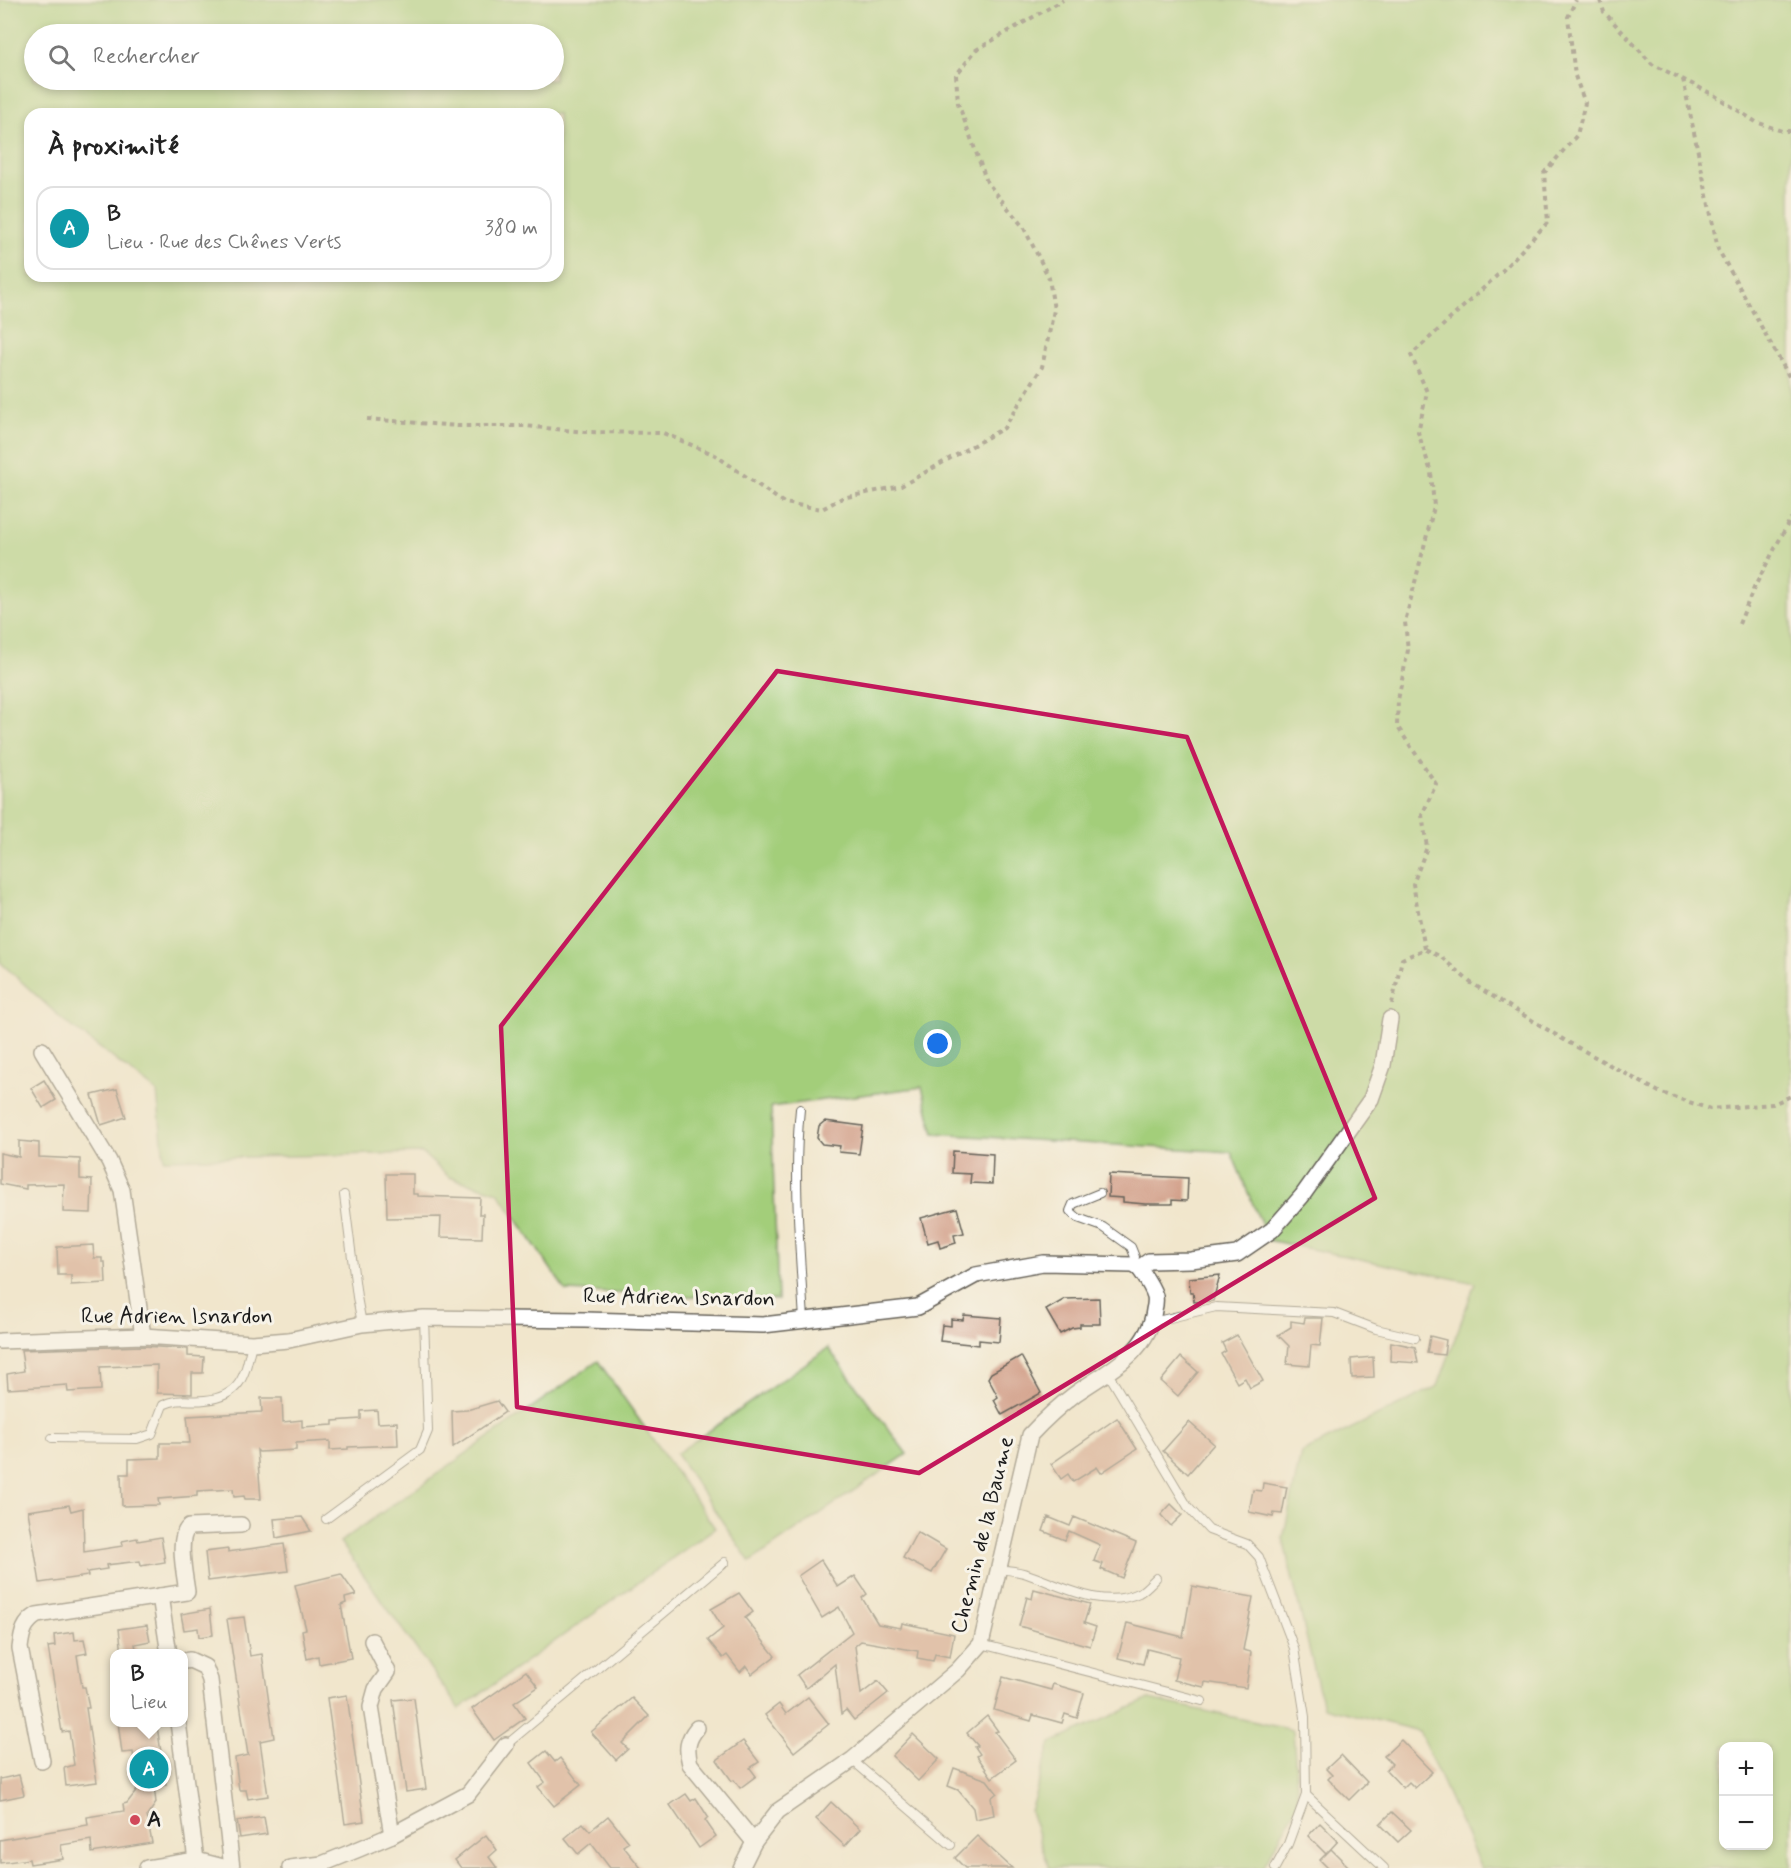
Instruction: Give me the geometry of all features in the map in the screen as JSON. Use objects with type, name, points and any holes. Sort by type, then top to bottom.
[{"type":"street","name":"Rue Adrien Isnardon","points":[[0,1341],[143,1336],[252,1343],[289,1340],[362,1324],[424,1318],[763,1326],[918,1306],[976,1275],[1043,1263],[1136,1267],[1149,1261],[1191,1260],[1237,1254],[1272,1230],[1302,1196],[1371,1099],[1383,1065],[1390,1019]]},
{"type":"street","points":[[42,1050],[109,1161],[122,1190],[143,1336]]},
{"type":"street","points":[[1136,1267],[1149,1283],[1155,1298],[1153,1323]]},
{"type":"street","name":"Chemin de la Baume","points":[[741,1868],[754,1842],[778,1812],[852,1760],[958,1670],[981,1644],[1030,1435],[1047,1417],[1075,1394],[1108,1373],[1145,1340],[1153,1323]]},
{"type":"street","points":[[42,1761],[21,1648],[22,1634],[27,1621],[38,1615],[187,1592],[182,1540],[184,1531],[189,1527],[241,1525]]},
{"type":"street","points":[[160,1596],[168,1649]]},
{"type":"street","points":[[372,1641],[388,1672],[376,1689],[372,1707],[392,1835]]},
{"type":"street","points":[[147,1868],[196,1860],[230,1868],[210,1680],[205,1667],[188,1660]]},
{"type":"street","points":[[179,1727],[196,1860]]},
{"type":"street","points":[[698,1728],[689,1738],[687,1753],[690,1764],[754,1842]]},
{"type":"street","points":[[290,1868],[322,1864],[392,1835],[468,1794],[506,1745]]},
{"type":"lane","points":[[800,1109],[797,1195],[804,1320]]},
{"type":"lane","points":[[1100,1193],[1073,1204],[1070,1210],[1078,1218],[1103,1227],[1131,1247],[1136,1267]]},
{"type":"lane","points":[[344,1195],[362,1324]]},
{"type":"lane","points":[[1153,1323],[1216,1307],[1334,1313],[1376,1329],[1415,1338]]},
{"type":"lane","points":[[326,1519],[420,1450],[428,1431],[424,1318]]},
{"type":"lane","points":[[52,1438],[136,1439],[152,1434],[163,1405],[175,1399],[206,1400],[235,1389],[245,1376],[252,1343]]},
{"type":"lane","points":[[1108,1373],[1188,1507],[1209,1530],[1247,1544],[1259,1557],[1294,1648],[1305,1717],[1306,1795],[1288,1844],[1275,1868]]},
{"type":"lane","points":[[506,1745],[725,1562]]},
{"type":"lane","points":[[999,1569],[1023,1573],[1105,1600],[1124,1598],[1141,1592],[1156,1578]]},
{"type":"lane","points":[[981,1644],[1202,1701]]},
{"type":"lane","points":[[852,1760],[951,1845]]},
{"type":"lane","points":[[1306,1795],[1384,1868]]},
{"type":"path","points":[[367,419],[458,426],[525,426],[585,432],[663,433],[715,455],[784,503],[822,509],[842,498],[901,486],[1004,428],[1042,367],[1054,310],[1049,278],[1024,228],[987,182],[958,103],[956,75],[976,50],[1062,0]]},
{"type":"path","points":[[1425,950],[1413,884],[1427,847],[1422,815],[1436,784],[1397,726],[1398,700],[1408,650],[1405,622],[1434,507],[1431,472],[1418,432],[1427,392],[1412,355],[1503,270],[1548,222],[1544,173],[1577,135],[1585,103],[1575,76],[1568,18],[1576,0]]},
{"type":"path","points":[[1600,0],[1604,12],[1652,64],[1714,95],[1756,123],[1782,131],[1791,131]]},
{"type":"path","points":[[1683,80],[1718,249],[1791,380]]},
{"type":"path","points":[[1739,624],[1754,588],[1791,518]]},
{"type":"path","points":[[1390,1019],[1395,982],[1402,959],[1425,950],[1441,957],[1472,983],[1537,1023],[1659,1092],[1710,1109],[1773,1104],[1791,1096]]},
{"type":"highlighted area","points":[[777,671],[1187,737],[1375,1198],[919,1473],[517,1407],[501,1026]]},
{"type":"green space","points":[[0,0],[1791,0],[1791,1868],[1481,1868],[1419,1731],[1323,1707],[1283,1539],[1301,1453],[1438,1386],[1475,1283],[1268,1240],[1231,1152],[934,1134],[922,1087],[771,1107],[778,1300],[566,1291],[498,1192],[449,1177],[422,1153],[164,1159],[157,1092],[62,1019],[0,962]]},
{"type":"green space","points":[[828,1348],[907,1454],[750,1562],[676,1454]]},
{"type":"green space","points":[[598,1361],[715,1528],[459,1709],[340,1542]]},
{"type":"green space","points":[[1149,1699],[1293,1730],[1298,1804],[1263,1868],[1049,1868],[1030,1811],[1051,1743]]},
{"type":"building","points":[[44,1080],[56,1100],[43,1108],[31,1088]]},
{"type":"building","points":[[117,1089],[126,1117],[101,1125],[92,1095]]},
{"type":"building","points":[[825,1121],[863,1126],[859,1154],[839,1152],[840,1146],[822,1144],[817,1138],[819,1126]]},
{"type":"building","points":[[19,1141],[39,1143],[39,1157],[80,1159],[80,1179],[92,1180],[91,1213],[63,1212],[64,1184],[26,1185],[26,1189],[0,1184],[0,1153],[19,1157]]},
{"type":"building","points":[[953,1151],[993,1154],[992,1184],[970,1183],[971,1174],[952,1173]]},
{"type":"building","points":[[386,1174],[413,1174],[413,1194],[418,1194],[418,1196],[480,1198],[479,1214],[483,1214],[482,1238],[440,1237],[441,1217],[387,1218]]},
{"type":"building","points":[[1109,1174],[1188,1178],[1187,1201],[1172,1200],[1172,1204],[1145,1204],[1123,1202],[1123,1198],[1108,1197]]},
{"type":"building","points":[[957,1208],[964,1233],[954,1235],[956,1243],[940,1248],[938,1240],[928,1243],[921,1218]]},
{"type":"building","points":[[93,1245],[94,1258],[102,1258],[102,1262],[105,1262],[106,1283],[71,1285],[71,1275],[58,1275],[57,1247]]},
{"type":"building","points":[[1220,1275],[1213,1301],[1194,1302],[1193,1292],[1190,1292],[1189,1278]]},
{"type":"building","points":[[1099,1298],[1100,1324],[1080,1324],[1080,1327],[1060,1334],[1046,1310],[1065,1299]]},
{"type":"building","points":[[964,1315],[1001,1318],[999,1342],[979,1340],[979,1345],[940,1341],[942,1325],[951,1326],[951,1319],[963,1320]]},
{"type":"building","points":[[1305,1318],[1323,1318],[1320,1346],[1311,1345],[1309,1366],[1287,1364],[1289,1346],[1278,1335],[1291,1327],[1291,1321],[1304,1323]]},
{"type":"building","points":[[1237,1335],[1263,1381],[1250,1388],[1245,1378],[1237,1383],[1221,1354],[1226,1351],[1222,1343]]},
{"type":"building","points":[[1430,1336],[1446,1340],[1444,1355],[1427,1353]]},
{"type":"building","points":[[1391,1342],[1415,1347],[1418,1363],[1390,1361]]},
{"type":"building","points":[[143,1346],[188,1349],[188,1356],[204,1357],[203,1373],[192,1373],[192,1394],[157,1393],[157,1365],[100,1367],[101,1390],[68,1392],[67,1385],[8,1389],[7,1374],[24,1371],[21,1350]]},
{"type":"building","points":[[1021,1356],[1041,1393],[1002,1415],[994,1400],[998,1397],[988,1378],[991,1373]]},
{"type":"building","points":[[1181,1357],[1198,1372],[1178,1396],[1161,1381]]},
{"type":"building","points":[[1373,1357],[1374,1377],[1352,1378],[1351,1359]]},
{"type":"building","points":[[261,1398],[282,1398],[283,1422],[302,1420],[302,1427],[333,1425],[333,1421],[361,1419],[361,1411],[377,1410],[378,1423],[397,1422],[398,1445],[330,1450],[330,1441],[296,1443],[296,1450],[259,1452],[257,1450],[261,1499],[234,1497],[233,1489],[197,1491],[197,1496],[158,1499],[159,1505],[122,1506],[121,1474],[129,1474],[129,1459],[160,1458],[160,1443],[190,1443],[187,1416],[262,1412]]},
{"type":"building","points":[[497,1401],[505,1412],[453,1447],[452,1411],[467,1410]]},
{"type":"building","points":[[1117,1418],[1137,1449],[1101,1473],[1097,1467],[1073,1482],[1068,1474],[1061,1479],[1051,1464]]},
{"type":"building","points":[[1189,1422],[1214,1444],[1188,1474],[1163,1451]]},
{"type":"building","points":[[1263,1483],[1287,1487],[1282,1514],[1274,1513],[1273,1517],[1249,1512],[1253,1490],[1262,1491]]},
{"type":"building","points":[[1171,1504],[1182,1515],[1171,1526],[1161,1515]]},
{"type":"building","points":[[69,1505],[71,1511],[83,1508],[84,1552],[123,1546],[122,1541],[137,1538],[138,1541],[161,1537],[165,1562],[141,1566],[140,1561],[106,1565],[107,1569],[87,1572],[88,1576],[40,1583],[28,1511]]},
{"type":"building","points":[[302,1517],[311,1531],[276,1538],[274,1519]]},
{"type":"building","points":[[1048,1517],[1070,1526],[1074,1517],[1136,1543],[1122,1578],[1101,1569],[1103,1564],[1094,1561],[1100,1545],[1069,1531],[1065,1540],[1043,1531]]},
{"type":"building","points":[[917,1532],[946,1549],[932,1573],[903,1558]]},
{"type":"building","points":[[284,1544],[288,1571],[208,1581],[205,1552],[228,1549],[228,1552]]},
{"type":"building","points":[[821,1560],[838,1587],[855,1576],[867,1594],[862,1598],[878,1624],[901,1628],[902,1623],[954,1634],[950,1657],[935,1654],[933,1661],[917,1658],[918,1651],[861,1641],[855,1646],[861,1694],[878,1681],[888,1693],[854,1720],[846,1710],[841,1714],[835,1664],[806,1688],[797,1675],[852,1632],[839,1607],[822,1618],[798,1576]]},
{"type":"building","points":[[341,1574],[356,1595],[345,1598],[346,1603],[341,1605],[351,1658],[319,1664],[318,1656],[307,1659],[302,1630],[306,1629],[295,1585]]},
{"type":"building","points":[[1192,1586],[1253,1597],[1243,1650],[1251,1652],[1246,1688],[1205,1682],[1204,1687],[1174,1680],[1179,1657],[1147,1649],[1143,1664],[1118,1658],[1127,1623],[1183,1637]]},
{"type":"building","points":[[1034,1589],[1090,1604],[1084,1623],[1096,1627],[1090,1646],[1019,1626],[1027,1597],[1032,1599]]},
{"type":"building","points":[[739,1593],[753,1612],[745,1618],[775,1656],[752,1674],[746,1666],[740,1672],[727,1655],[723,1658],[708,1640],[723,1628],[711,1609]]},
{"type":"building","points":[[210,1609],[213,1635],[199,1637],[198,1628],[184,1630],[181,1614]]},
{"type":"building","points":[[244,1617],[250,1656],[262,1654],[274,1738],[260,1741],[268,1796],[248,1799],[246,1790],[239,1790],[235,1758],[248,1755],[227,1619]]},
{"type":"building","points":[[147,1625],[150,1641],[135,1644],[136,1649],[122,1649],[119,1629]]},
{"type":"building","points":[[74,1632],[75,1640],[84,1639],[87,1653],[77,1655],[82,1687],[85,1687],[89,1708],[86,1708],[97,1782],[66,1786],[64,1768],[74,1765],[69,1731],[62,1732],[48,1647],[55,1646],[54,1635]]},
{"type":"building","points":[[526,1671],[538,1687],[514,1703],[525,1718],[494,1740],[472,1709]]},
{"type":"building","points":[[1003,1677],[1051,1690],[1053,1684],[1084,1693],[1077,1718],[1065,1714],[1062,1723],[1033,1715],[1031,1721],[994,1710]]},
{"type":"building","points":[[347,1695],[364,1821],[345,1824],[327,1698]]},
{"type":"building","points":[[808,1697],[829,1724],[794,1752],[765,1715],[779,1704],[786,1714]]},
{"type":"building","points":[[414,1698],[426,1789],[406,1792],[393,1700]]},
{"type":"building","points":[[632,1698],[649,1716],[622,1743],[628,1749],[616,1760],[591,1732]]},
{"type":"building","points":[[987,1716],[998,1731],[995,1732],[1016,1760],[992,1778],[977,1756],[980,1754],[975,1747],[978,1746],[967,1733]]},
{"type":"building","points":[[119,1727],[157,1727],[166,1785],[154,1786],[156,1803],[147,1816],[152,1843],[92,1853],[91,1840],[61,1845],[63,1859],[30,1864],[29,1859],[0,1863],[0,1840],[88,1825],[87,1817],[124,1811],[123,1804],[127,1803],[138,1789],[133,1752],[122,1753]]},
{"type":"building","points":[[913,1734],[939,1759],[918,1781],[892,1756]]},
{"type":"building","points":[[1401,1740],[1432,1772],[1415,1788],[1409,1782],[1403,1788],[1386,1770],[1392,1764],[1384,1756]]},
{"type":"building","points":[[743,1741],[759,1762],[750,1768],[756,1776],[740,1788],[717,1760]]},
{"type":"building","points":[[546,1751],[555,1762],[560,1758],[581,1785],[554,1806],[538,1787],[545,1782],[531,1763]]},
{"type":"building","points":[[1341,1755],[1367,1782],[1349,1800],[1328,1779],[1332,1775],[1326,1769]]},
{"type":"building","points":[[954,1768],[987,1780],[997,1793],[991,1798],[994,1815],[975,1819],[973,1808],[958,1790],[948,1786]]},
{"type":"building","points":[[19,1775],[24,1795],[0,1800],[0,1779]]},
{"type":"building","points":[[686,1794],[691,1801],[696,1798],[708,1817],[705,1820],[716,1836],[699,1848],[670,1805]]},
{"type":"building","points":[[831,1802],[860,1829],[845,1846],[816,1819]]},
{"type":"building","points":[[1392,1812],[1411,1830],[1398,1842],[1380,1824]]},
{"type":"building","points":[[608,1816],[629,1842],[623,1846],[641,1868],[610,1868],[591,1843],[578,1854],[565,1838],[583,1823],[590,1831]]},
{"type":"building","points":[[264,1817],[267,1834],[240,1838],[237,1821]]},
{"type":"building","points":[[1320,1823],[1338,1841],[1326,1854],[1308,1836]]},
{"type":"building","points":[[486,1835],[497,1850],[489,1857],[497,1868],[461,1868],[455,1860]]},
{"type":"building","points":[[977,1836],[1012,1868],[965,1868],[955,1858]]},
{"type":"building","points":[[1331,1849],[1350,1868],[1328,1868],[1320,1860]]},
{"type":"place","name":"B","points":[[149,1769]]},
{"type":"place","name":"A","points":[[135,1820]]}]
